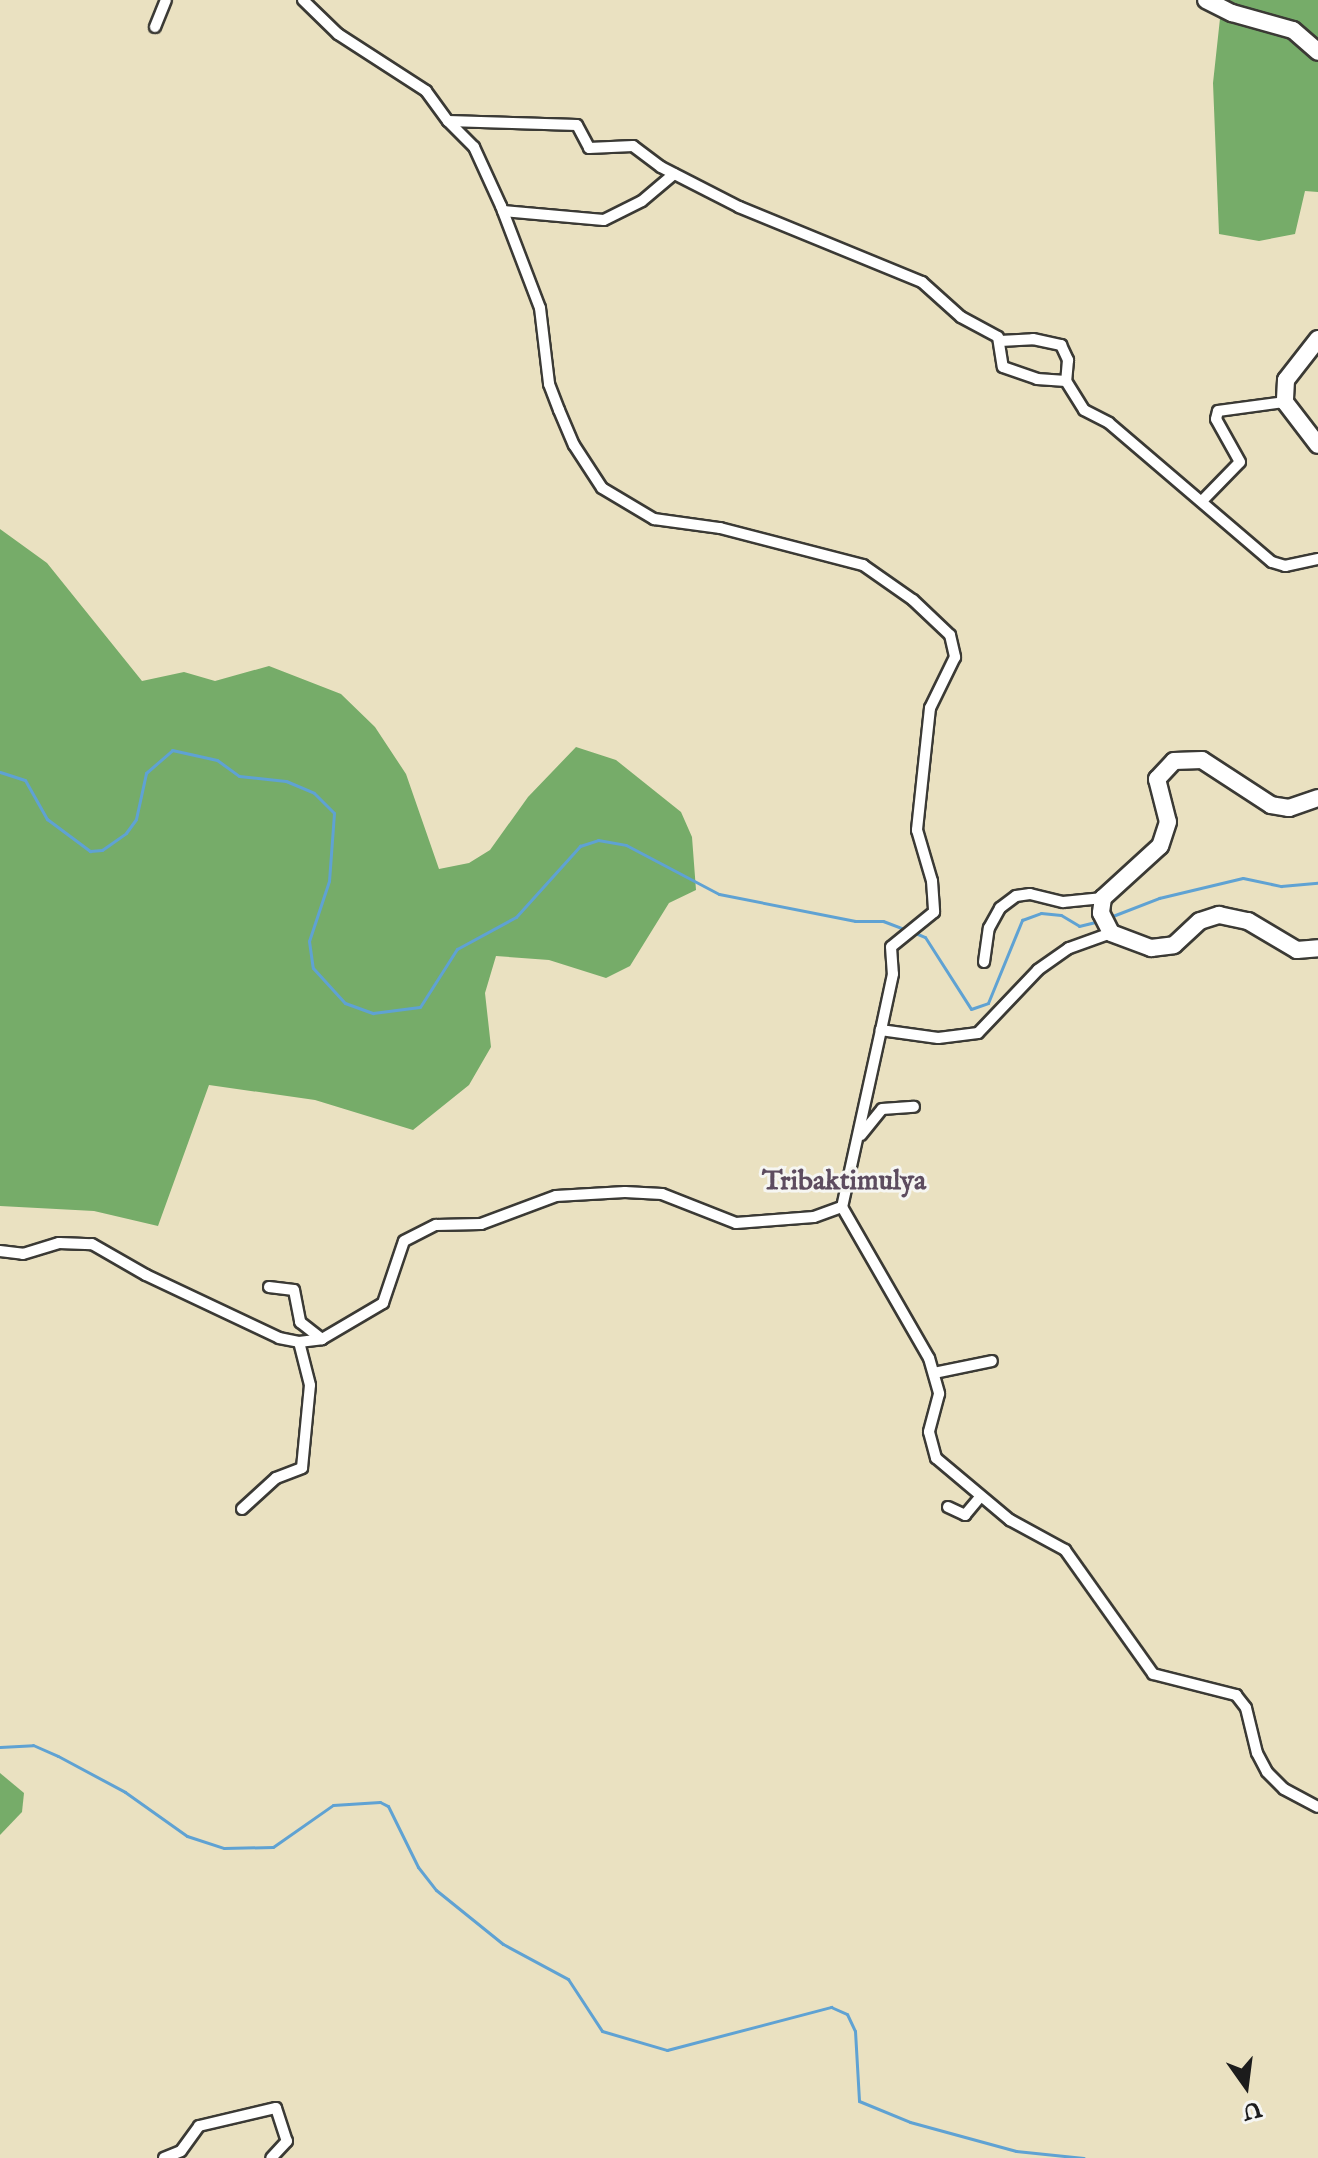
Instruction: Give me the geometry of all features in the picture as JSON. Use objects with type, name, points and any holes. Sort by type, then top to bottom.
[{"type":"main road","points":[[1206,0],[1232,13],[1293,30],[1318,52]]},
{"type":"main road","points":[[1318,339],[1286,380],[1285,402],[1318,445]]},
{"type":"main road","points":[[1318,798],[1289,808],[1271,805],[1202,760],[1174,761],[1157,779],[1168,822],[1160,846],[1103,898],[1102,918],[1111,933],[1161,949],[1179,942],[1200,921],[1230,915],[1297,950],[1318,948]]},
{"type":"street","points":[[155,27],[166,0]]},
{"type":"street","points":[[305,2],[338,34],[426,91],[448,121],[474,147],[503,211],[540,308],[553,395],[574,445],[602,488],[654,519],[720,528],[863,565],[942,624],[953,641],[953,666],[930,708],[917,830],[932,881],[934,912],[891,947],[893,974],[870,1064],[860,1137],[842,1207],[918,1335],[934,1373],[939,1394],[930,1421],[932,1448],[951,1475],[980,1497],[1065,1550],[1153,1674],[1236,1695],[1246,1708],[1257,1753],[1267,1772],[1284,1789],[1318,1807]]},
{"type":"street","points":[[448,121],[577,125],[589,148],[633,146],[674,174],[739,207],[922,282],[961,317],[1000,341],[1033,339],[1061,345],[1068,360],[1066,381],[1084,410],[1109,423],[1272,562],[1285,566],[1318,559]]},
{"type":"street","points":[[503,211],[610,219],[653,193],[674,174]]},
{"type":"street","points":[[1000,341],[1003,367],[1037,379],[1066,381]]},
{"type":"street","points":[[1202,501],[1240,462],[1216,419],[1218,411],[1285,402]]},
{"type":"street","points":[[984,962],[989,928],[1000,908],[1016,896],[1030,894],[1063,902],[1103,898]]},
{"type":"street","points":[[881,1030],[938,1038],[978,1033],[1038,970],[1069,948],[1111,933]]},
{"type":"street","points":[[860,1137],[882,1109],[914,1107]]},
{"type":"street","points":[[0,1251],[23,1254],[59,1243],[92,1244],[146,1275],[279,1338],[299,1342],[322,1339],[383,1303],[404,1241],[436,1225],[481,1224],[556,1196],[625,1192],[662,1194],[736,1223],[814,1217],[842,1207]]},
{"type":"street","points":[[269,1287],[294,1290],[300,1322],[322,1339]]},
{"type":"street","points":[[242,1509],[258,1500],[276,1478],[302,1468],[310,1385],[299,1342]]},
{"type":"street","points":[[934,1373],[992,1361]]},
{"type":"street","points":[[948,1507],[965,1515],[980,1497]]},
{"type":"street","points":[[164,2158],[181,2151],[199,2126],[276,2108],[287,2141],[271,2158]]},
{"type":"green space","points":[[1222,0],[1318,0],[1318,192],[1305,191],[1295,234],[1259,241],[1219,234],[1213,83]]},
{"type":"green space","points":[[0,529],[47,563],[142,681],[184,672],[215,681],[269,666],[341,694],[375,727],[406,774],[439,869],[469,863],[490,850],[528,797],[576,747],[616,760],[681,812],[692,837],[696,890],[669,903],[630,966],[606,978],[549,960],[496,956],[485,993],[491,1047],[469,1085],[413,1130],[315,1100],[209,1085],[158,1226],[94,1211],[0,1206]]},
{"type":"green space","points":[[0,1773],[24,1793],[22,1812],[0,1835]]},
{"type":"waterway","points":[[0,772],[25,780],[47,819],[90,851],[102,850],[126,833],[136,819],[146,773],[172,750],[217,760],[239,776],[286,781],[314,793],[334,813],[329,881],[309,941],[313,968],[345,1003],[373,1013],[420,1007],[457,949],[516,917],[580,846],[598,840],[626,845],[719,894],[855,921],[883,921],[906,930]]},
{"type":"waterway","points":[[1110,917],[1159,898],[1243,878],[1281,886],[1318,883]]},
{"type":"waterway","points":[[913,932],[925,937],[971,1009],[988,1003],[1022,920],[1041,913],[1061,915],[1079,926],[1099,921]]},
{"type":"waterway","points":[[0,1747],[33,1745],[58,1756],[125,1792],[187,1836],[224,1848],[273,1847],[333,1805],[380,1802],[388,1806],[418,1867],[436,1890],[503,1944],[568,1979],[602,2031],[667,2050],[831,2007],[847,2014],[855,2031],[859,2101],[910,2122],[1016,2151],[1084,2158]]},
{"type":"district","name":"Tribaktimulya","points":[[844,1182]]}]
